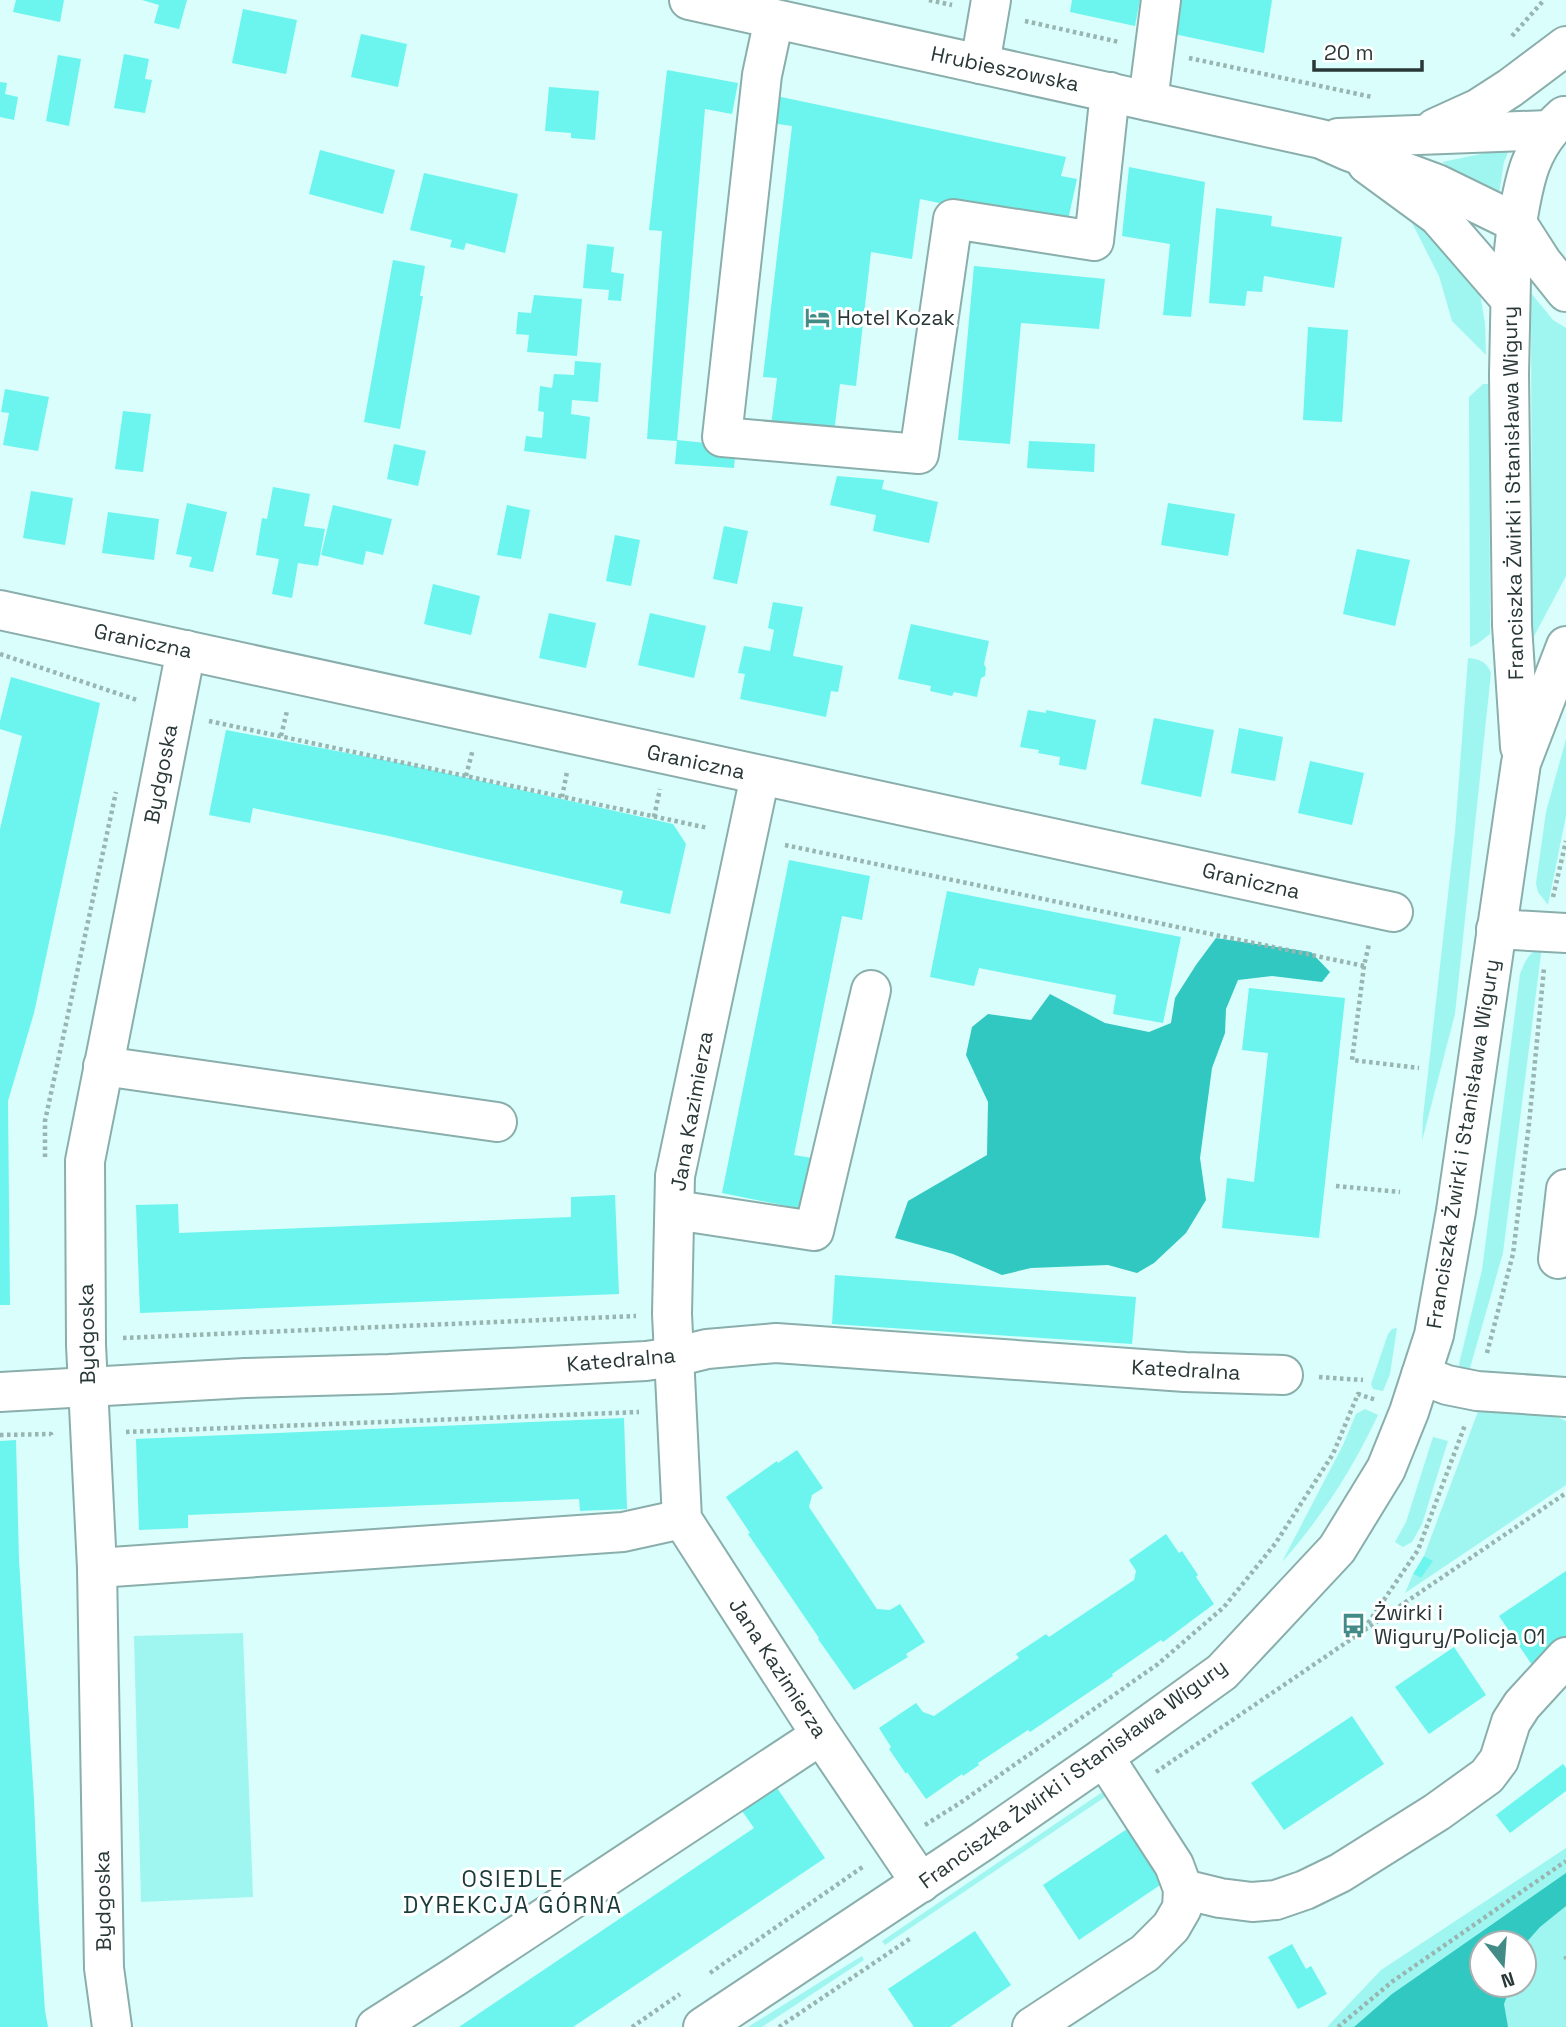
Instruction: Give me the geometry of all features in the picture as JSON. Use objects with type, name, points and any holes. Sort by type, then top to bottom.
[{"type":"street","name":"Hrubieszowska","points":[[689,0],[784,14],[980,64],[1334,145]]},
{"type":"street","points":[[1148,101],[1161,0]]},
{"type":"street","points":[[980,64],[989,7]]},
{"type":"street","points":[[784,14],[762,75],[722,436],[919,454],[953,219],[1094,241],[1110,92]]},
{"type":"street","points":[[1417,136],[1479,108],[1566,46]]},
{"type":"street","name":"Franciszka Żwirki i Stanisława Wigury","points":[[703,2027],[921,1883],[1222,1672],[1337,1549],[1386,1469],[1434,1335],[1454,1222],[1521,763],[1512,625],[1510,299],[1520,199],[1539,144],[1558,122],[1554,111],[1566,85]]},
{"type":"street","points":[[1334,145],[1558,122]]},
{"type":"street","points":[[1334,145],[1437,184],[1517,223],[1537,256],[1566,292]]},
{"type":"street","points":[[1334,145],[1438,216],[1510,299]]},
{"type":"street","name":"Graniczna","points":[[0,610],[760,776],[1132,854],[1381,926]]},
{"type":"street","name":"Franciszka Żwirki i Stanisława Wigury","points":[[1521,763],[1566,646]]},
{"type":"street","name":"Bydgoska","points":[[112,2027],[104,1968],[97,1568],[88,1388],[85,1161],[186,650]]},
{"type":"street","name":"Jana Kazimierza","points":[[760,776],[675,1176],[672,1314],[682,1519],[821,1735],[921,1883]]},
{"type":"street","points":[[1496,929],[1557,932]]},
{"type":"street","points":[[675,1210],[814,1231],[871,990]]},
{"type":"street","points":[[103,1066],[497,1122]]},
{"type":"street","points":[[1559,1259],[1566,1189]]},
{"type":"street","name":"Katedralna","points":[[0,1392],[245,1378],[646,1361],[707,1349],[776,1343],[1185,1372],[1283,1375]]},
{"type":"street","points":[[1421,1375],[1447,1385],[1477,1391],[1566,1397]]},
{"type":"street","points":[[97,1568],[623,1532],[682,1519]]},
{"type":"street","points":[[1183,1889],[1252,1902],[1276,1900],[1340,1873],[1437,1812],[1486,1776],[1499,1760],[1511,1722],[1522,1705],[1566,1657]]},
{"type":"street","points":[[376,2027],[821,1735]]},
{"type":"street","points":[[1032,2027],[1145,1953],[1171,1927],[1182,1908],[1183,1889],[1174,1865],[1104,1757]]},
{"type":"path","points":[[929,0],[989,7],[1155,50],[1382,99]]},
{"type":"path","points":[[1509,40],[1544,0]]},
{"type":"path","points":[[0,654],[137,700],[134,713]]},
{"type":"path","points":[[204,720],[719,830]]},
{"type":"path","points":[[44,1170],[46,1121],[119,781]]},
{"type":"path","points":[[1361,1633],[1418,1550],[1477,1391],[1513,1254],[1557,932],[1551,904],[1566,841]]},
{"type":"path","points":[[773,842],[1364,966]]},
{"type":"path","points":[[1381,926],[1364,966],[1352,1060],[1419,1068]]},
{"type":"path","points":[[1336,1186],[1400,1192]]},
{"type":"path","points":[[112,1338],[643,1315]]},
{"type":"path","points":[[1283,1375],[1363,1380]]},
{"type":"path","points":[[916,1830],[1158,1664],[1224,1607],[1275,1544],[1333,1454],[1358,1394],[1377,1400]]},
{"type":"path","points":[[123,1432],[650,1411]]},
{"type":"path","points":[[0,1435],[51,1434]]},
{"type":"path","points":[[1126,1792],[1566,1493]]},
{"type":"path","points":[[699,1980],[873,1860]]},
{"type":"path","points":[[1338,2027],[1394,1981],[1566,1861]]},
{"type":"path","points":[[779,2027],[913,1936]]},
{"type":"path","points":[[1566,1956],[1566,1962]]},
{"type":"path","points":[[632,2027],[688,1988]]},
{"type":"shaded area","points":[[1510,148],[1504,162],[1498,200],[1442,162]]},
{"type":"shaded area","points":[[1410,205],[1474,276],[1485,324],[1486,355],[1452,321],[1439,276],[1410,219]]},
{"type":"shaded area","points":[[1531,293],[1553,320],[1566,328],[1566,576],[1532,640]]},
{"type":"shaded area","points":[[1483,384],[1489,384],[1490,634],[1470,647],[1469,397]]},
{"type":"shaded area","points":[[1468,658],[1482,662],[1491,673],[1455,1014],[1422,1141],[1455,832]]},
{"type":"shaded area","points":[[1566,739],[1566,816],[1548,905],[1538,892],[1536,883],[1546,812]]},
{"type":"shaded area","points":[[1216,938],[1311,952],[1330,972],[1322,982],[1272,976],[1238,980],[1226,1009],[1225,1033],[1212,1068],[1200,1158],[1206,1200],[1186,1233],[1154,1263],[1137,1273],[1108,1265],[1031,1268],[1002,1275],[953,1254],[895,1238],[908,1201],[987,1155],[988,1102],[966,1055],[972,1027],[988,1014],[1031,1020],[1050,994],[1105,1023],[1149,1032],[1171,1023],[1175,998]]},
{"type":"shaded area","points":[[1542,946],[1503,1253],[1468,1375],[1461,1372],[1459,1364],[1482,1270],[1520,974],[1528,957]]},
{"type":"shaded area","points":[[1397,1328],[1390,1374],[1383,1391],[1373,1389],[1371,1384],[1388,1334]]},
{"type":"shaded area","points":[[1480,1406],[1555,1416],[1566,1421],[1566,1485],[1405,1593],[1413,1574],[1421,1578],[1432,1561],[1424,1556]]},
{"type":"shaded area","points":[[1365,1409],[1378,1415],[1358,1454],[1336,1492],[1282,1562],[1343,1445],[1356,1414]]},
{"type":"shaded area","points":[[1433,1437],[1448,1441],[1422,1524],[1412,1542],[1403,1547],[1395,1542],[1406,1522]]},
{"type":"shaded area","points":[[243,1633],[253,1897],[141,1902],[134,1636]]},
{"type":"shaded area","points":[[1101,1793],[1108,1795],[885,1945],[882,1941]]},
{"type":"shaded area","points":[[1566,1848],[1566,2027],[1327,2027],[1381,1970]]},
{"type":"shaded area","points":[[1566,1873],[1566,1906],[1538,1929],[1485,1929]]},
{"type":"shaded area","points":[[1468,1941],[1468,1999],[1506,1999],[1504,2004],[1508,2027],[1354,2027],[1392,1994]]},
{"type":"shaded area","points":[[862,1956],[864,1960],[762,2027],[748,2027]]},
{"type":"building","points":[[16,0],[64,0],[60,22],[13,12]]},
{"type":"building","points":[[142,0],[187,0],[179,29],[154,23],[159,5]]},
{"type":"building","points":[[1072,0],[1140,0],[1135,26],[1070,12]]},
{"type":"building","points":[[1180,0],[1272,0],[1264,53],[1174,34]]},
{"type":"building","points":[[243,9],[297,20],[286,74],[232,63]]},
{"type":"building","points":[[361,34],[407,44],[398,87],[351,77]]},
{"type":"building","points":[[124,54],[149,59],[145,79],[152,80],[145,113],[114,108]]},
{"type":"building","points":[[58,55],[81,59],[69,126],[46,121]]},
{"type":"building","points":[[667,70],[738,83],[732,114],[705,109],[677,441],[647,439],[662,231],[649,230]]},
{"type":"building","points":[[0,82],[7,83],[5,94],[18,97],[14,120],[0,117]]},
{"type":"building","points":[[549,87],[599,91],[595,140],[571,138],[571,133],[545,131]]},
{"type":"building","name":"Hotel Kozak","points":[[767,94],[1066,157],[1061,176],[1077,179],[1066,229],[920,199],[912,259],[871,252],[856,386],[840,384],[833,440],[770,434],[777,378],[763,377],[792,126],[764,122]]},
{"type":"building","points":[[320,150],[395,170],[383,214],[309,194]]},
{"type":"building","points":[[1129,167],[1205,182],[1191,317],[1163,315],[1170,244],[1122,236]]},
{"type":"building","points":[[424,173],[518,194],[505,253],[466,243],[464,250],[450,247],[452,240],[410,230]]},
{"type":"building","points":[[1216,208],[1272,216],[1271,226],[1342,237],[1334,288],[1264,276],[1262,292],[1247,291],[1245,306],[1209,303]]},
{"type":"building","points":[[587,244],[614,247],[611,272],[624,274],[621,301],[608,300],[609,290],[583,288]]},
{"type":"building","points":[[393,260],[425,266],[420,296],[423,296],[400,429],[364,422]]},
{"type":"building","points":[[974,266],[1105,279],[1099,329],[1021,323],[1010,444],[958,440]]},
{"type":"building","points":[[534,295],[582,299],[577,356],[527,352],[529,335],[516,334],[518,312],[531,313]]},
{"type":"building","points":[[1308,327],[1348,330],[1342,422],[1303,420]]},
{"type":"building","points":[[575,361],[601,363],[598,402],[572,400],[571,414],[590,417],[586,459],[524,451],[526,436],[542,438],[544,412],[538,411],[540,386],[552,388],[554,374],[574,375]]},
{"type":"building","points":[[5,389],[49,397],[38,451],[3,445],[9,413],[1,412]]},
{"type":"building","points":[[123,411],[151,414],[143,472],[115,469]]},
{"type":"building","points":[[677,440],[736,446],[734,468],[675,464]]},
{"type":"building","points":[[1029,441],[1095,444],[1094,472],[1027,468]]},
{"type":"building","points":[[394,444],[426,451],[418,486],[387,479]]},
{"type":"building","points":[[837,476],[884,480],[882,489],[938,502],[929,543],[873,531],[876,515],[830,505]]},
{"type":"building","points":[[273,487],[310,494],[304,526],[325,529],[318,566],[298,563],[292,598],[272,594],[279,559],[256,555],[262,518],[267,519]]},
{"type":"building","points":[[31,491],[73,498],[65,545],[23,538]]},
{"type":"building","points":[[187,503],[227,512],[213,572],[189,567],[192,557],[176,554]]},
{"type":"building","points":[[1168,503],[1235,514],[1228,556],[1161,545]]},
{"type":"building","points":[[333,505],[392,519],[383,555],[366,551],[363,565],[321,555]]},
{"type":"building","points":[[507,505],[530,510],[521,559],[497,555]]},
{"type":"building","points":[[108,512],[159,519],[154,560],[102,553]]},
{"type":"building","points":[[724,526],[748,531],[737,584],[713,579]]},
{"type":"building","points":[[615,535],[640,540],[631,586],[606,581]]},
{"type":"building","points":[[1357,549],[1410,560],[1395,626],[1343,614]]},
{"type":"building","points":[[433,584],[480,596],[471,635],[424,624]]},
{"type":"building","points":[[773,602],[803,607],[793,656],[843,666],[838,692],[831,691],[826,717],[740,699],[745,674],[738,673],[744,646],[770,651],[774,630],[768,628]]},
{"type":"building","points":[[549,613],[596,623],[586,668],[539,658]]},
{"type":"building","points":[[650,613],[706,626],[694,678],[638,665]]},
{"type":"building","points":[[911,624],[989,641],[984,664],[985,676],[981,678],[977,697],[954,692],[952,696],[930,691],[931,686],[898,679]]},
{"type":"building","points":[[11,677],[100,703],[34,1013],[8,1101],[10,1305],[0,1305],[0,829],[22,736],[0,729]]},
{"type":"building","points":[[1028,710],[1046,713],[1046,710],[1096,720],[1086,770],[1059,765],[1060,757],[1020,747]]},
{"type":"building","points":[[1154,718],[1214,730],[1201,797],[1141,784]]},
{"type":"building","points":[[1239,728],[1283,737],[1275,781],[1231,773]]},
{"type":"building","points":[[226,730],[405,764],[673,824],[686,844],[670,914],[620,903],[623,891],[389,836],[253,808],[250,823],[209,815]]},
{"type":"building","points":[[1310,761],[1364,773],[1352,825],[1298,813]]},
{"type":"building","points":[[789,860],[870,876],[862,920],[842,916],[794,1155],[812,1158],[802,1209],[722,1193]]},
{"type":"building","points":[[947,891],[1181,937],[1163,1023],[1113,1014],[1116,995],[979,968],[974,986],[930,977]]},
{"type":"building","points":[[1249,988],[1345,998],[1319,1238],[1222,1228],[1227,1178],[1254,1182],[1268,1053],[1242,1050]]},
{"type":"building","points":[[615,1195],[619,1294],[140,1313],[136,1205],[178,1204],[179,1233],[571,1217],[571,1197]]},
{"type":"building","points":[[835,1275],[1136,1297],[1132,1344],[832,1324]]},
{"type":"building","points":[[624,1418],[627,1509],[580,1511],[579,1499],[188,1515],[188,1528],[139,1530],[136,1439]]},
{"type":"building","points":[[16,1440],[19,1560],[39,1918],[48,2027],[0,2027],[0,1441]]},
{"type":"building","points":[[797,1450],[823,1488],[812,1495],[809,1507],[877,1609],[890,1610],[900,1604],[925,1642],[906,1654],[908,1657],[854,1690],[748,1534],[750,1533],[726,1497]]},
{"type":"building","points":[[1166,1534],[1179,1553],[1182,1551],[1214,1604],[1163,1642],[1161,1640],[1112,1674],[1113,1676],[926,1799],[889,1749],[891,1747],[879,1728],[916,1703],[923,1712],[934,1716],[1019,1658],[1016,1654],[1046,1634],[1049,1637],[1134,1580],[1136,1571],[1129,1560]]},
{"type":"building","points":[[1424,1556],[1433,1561],[1421,1578],[1413,1574]]},
{"type":"building","points":[[1566,1571],[1566,1641],[1532,1665],[1499,1616]]},
{"type":"building","points":[[1454,1647],[1486,1695],[1429,1734],[1395,1687]]},
{"type":"building","points":[[1352,1716],[1384,1764],[1284,1830],[1251,1783]]},
{"type":"building","points":[[1563,1764],[1566,1768],[1566,1791],[1510,1833],[1496,1815]]},
{"type":"building","points":[[775,1785],[825,1858],[573,2027],[459,2027],[754,1828],[740,1808]]},
{"type":"building","points":[[1130,1827],[1166,1881],[1079,1940],[1043,1885]]},
{"type":"building","points":[[975,1931],[1011,1985],[950,2027],[914,2027],[888,1989]]},
{"type":"building","points":[[1292,1944],[1306,1969],[1311,1966],[1327,1994],[1298,2009],[1268,1957]]},
{"type":"place","name":"Hotel Kozak","points":[[817,318]]},
{"type":"place","name":"Żwirki i Wigury/Policja 01","points":[[1354,1625]]},
{"type":"district","name":"OSIEDLE DYREKCJA GÓRNA","points":[[513,1892]]}]
